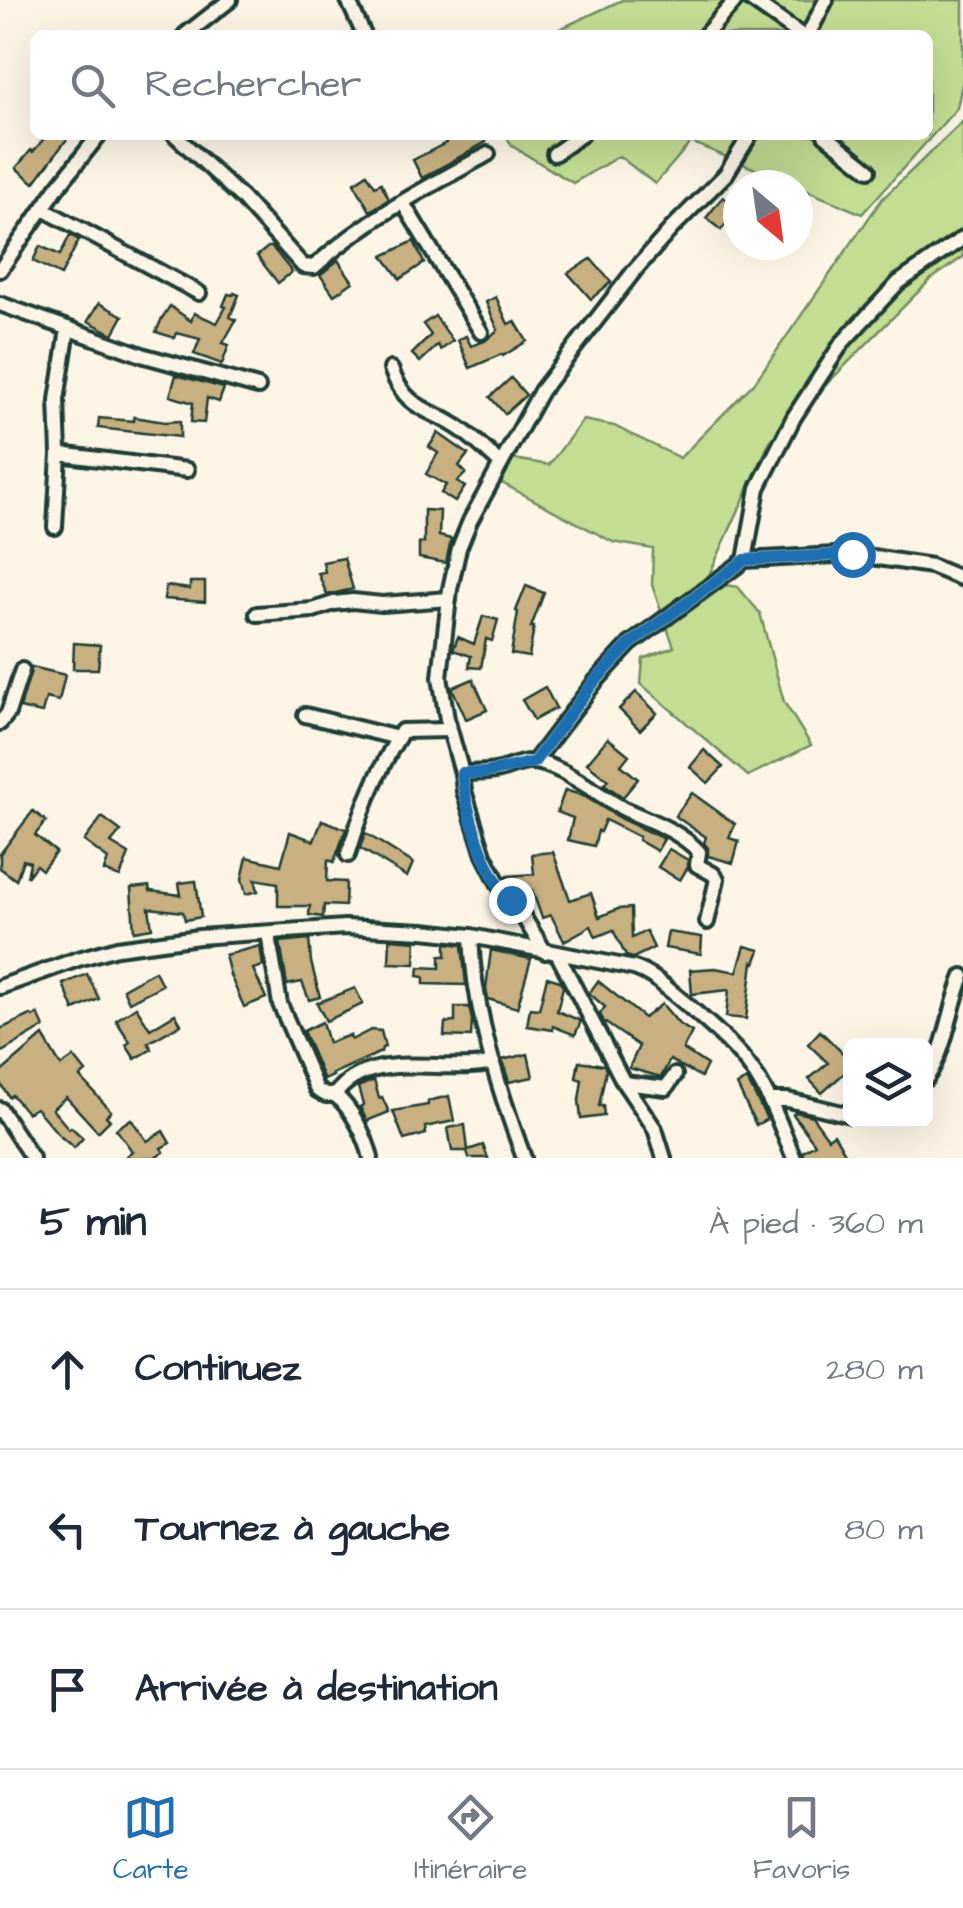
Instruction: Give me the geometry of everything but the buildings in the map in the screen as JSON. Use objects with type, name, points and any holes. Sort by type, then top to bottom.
[{"type":"street","points":[[191,30],[230,0]]},
{"type":"street","points":[[348,0],[362,30]]},
{"type":"street","points":[[709,30],[736,0]]},
{"type":"street","points":[[751,0],[797,30]]},
{"type":"street","points":[[808,30],[826,0]]},
{"type":"street","points":[[2,262],[94,140]]},
{"type":"street","points":[[180,140],[308,268],[358,230],[488,154]]},
{"type":"street","points":[[554,154],[573,140]]},
{"type":"street","points":[[664,1158],[655,1129],[624,1083],[551,954],[504,894],[484,855],[464,792],[440,677],[459,548],[533,405],[635,270],[726,174],[747,140]]},
{"type":"street","points":[[830,140],[869,170]]},
{"type":"street","points":[[403,203],[480,332]]},
{"type":"street","points":[[43,209],[199,293]]},
{"type":"street","points":[[745,560],[758,488],[794,417],[842,344],[898,283],[963,238]]},
{"type":"street","points":[[0,304],[145,356],[258,386]]},
{"type":"street","points":[[56,528],[60,454],[57,400],[68,329]]},
{"type":"street","points":[[391,370],[398,390],[412,403],[461,430],[501,464]]},
{"type":"street","points":[[60,454],[187,470]]},
{"type":"street","points":[[534,762],[594,682],[630,644],[745,560],[852,554],[930,566],[963,580]]},
{"type":"street","points":[[257,614],[313,610],[353,601],[382,604],[449,599]]},
{"type":"street","points":[[0,724],[8,713],[22,670]]},
{"type":"street","points":[[306,715],[398,738]]},
{"type":"street","points":[[348,855],[402,731],[449,730]]},
{"type":"street","points":[[462,773],[485,773],[534,762],[572,777],[697,848],[697,865],[717,879],[707,922]]},
{"type":"street","points":[[0,987],[117,948],[199,937],[345,927],[472,936],[634,968],[657,980],[718,1031],[739,1054],[769,1100],[794,1158]]},
{"type":"street","points":[[268,933],[280,1004],[317,1090],[335,1095],[346,1104],[371,1158]]},
{"type":"street","points":[[472,936],[472,972],[494,1063],[524,1158]]},
{"type":"street","points":[[933,1067],[940,1056],[963,976]]},
{"type":"street","points":[[335,1095],[354,1076],[379,1069],[426,1064],[468,1068],[494,1063]]},
{"type":"street","points":[[624,1083],[666,1088],[675,1074]]},
{"type":"street","points":[[769,1100],[788,1100],[843,1112]]},
{"type":"street","points":[[0,1109],[32,1158]]},
{"type":"green space","points":[[622,0],[963,0],[963,79],[957,108],[933,135],[933,30],[558,30]]},
{"type":"green space","points":[[963,121],[963,257],[930,280],[770,441],[706,582],[738,587],[760,613],[784,702],[811,745],[748,776],[641,684],[643,659],[674,647],[652,585],[653,549],[613,542],[500,482],[513,459],[549,465],[583,420],[614,426],[680,458],[755,382],[882,199]]},
{"type":"green space","points":[[509,140],[928,140],[862,214],[813,193],[813,170],[757,170],[691,142],[655,184],[619,156],[573,183],[512,146]]},
{"type":"route","points":[[511,900],[484,855],[462,773],[485,773],[534,762],[594,682],[630,644],[745,560],[852,554]]}]
